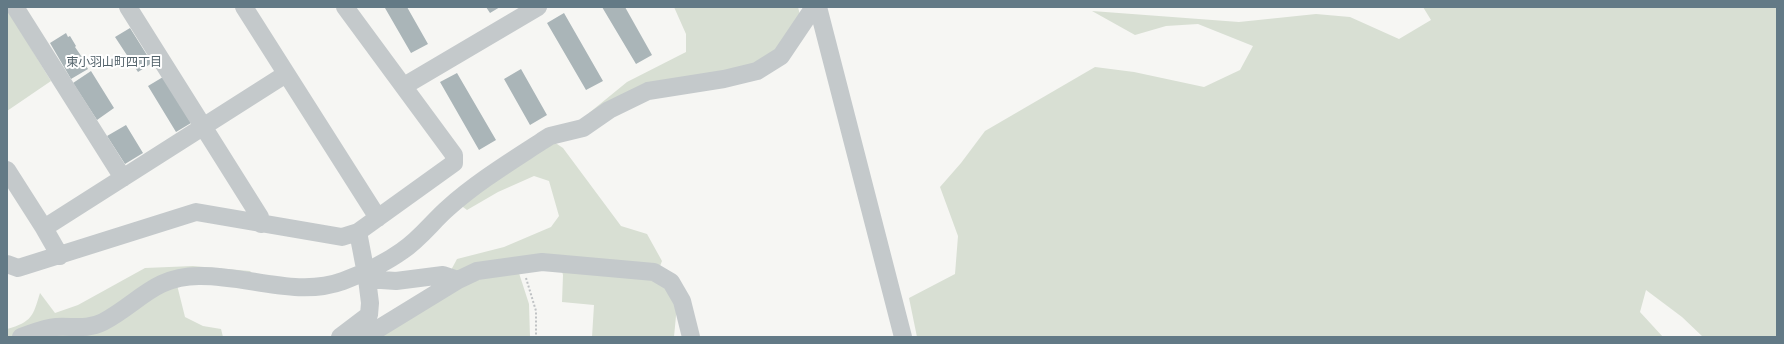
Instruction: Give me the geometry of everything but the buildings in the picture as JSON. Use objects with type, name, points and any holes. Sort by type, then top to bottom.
[{"type":"street","points":[[15,7],[123,178]]},
{"type":"street","points":[[128,7],[260,217],[261,224]]},
{"type":"street","points":[[244,7],[378,218]]},
{"type":"street","points":[[7,264],[18,268],[196,212],[342,237],[358,232],[454,163],[454,155],[345,7]]},
{"type":"street","points":[[404,86],[538,7]]},
{"type":"street","points":[[21,337],[43,329],[56,327],[88,328],[103,322],[152,288],[173,278],[199,276],[222,277],[281,286],[311,287],[326,286],[367,275],[403,250],[448,208],[478,184],[542,140],[550,136],[583,128],[609,110],[648,91],[724,79],[757,71],[781,56],[814,7]]},
{"type":"street","points":[[818,7],[903,337]]},
{"type":"street","points":[[44,228],[286,74]]},
{"type":"street","points":[[7,170],[60,256]]},
{"type":"street","points":[[340,337],[369,314],[370,303],[367,275],[358,232]]},
{"type":"street","points":[[365,337],[458,280],[478,271],[542,262],[654,272],[671,282],[682,301],[691,337]]},
{"type":"street","points":[[367,275],[396,281],[443,275],[458,280]]},
{"type":"path","points":[[522,264],[536,311],[536,337]]},
{"type":"shaded area","points":[[674,7],[798,7],[800,15],[769,59],[591,115],[589,113],[627,82],[686,52],[686,34]]},
{"type":"shaded area","points":[[1423,7],[1777,7],[1777,337],[1703,337],[1682,317],[1646,290],[1640,312],[1663,337],[917,337],[909,298],[955,274],[958,236],[940,187],[961,163],[985,131],[1095,67],[1134,72],[1204,87],[1240,70],[1253,46],[1198,24],[1166,26],[1135,35],[1092,11],[1239,22],[1316,14],[1350,17],[1399,39],[1431,20]]},
{"type":"shaded area","points":[[7,9],[51,81],[7,111]]},
{"type":"shaded area","points":[[551,140],[563,148],[621,226],[647,234],[662,261],[655,279],[670,284],[677,305],[674,337],[592,337],[594,305],[562,302],[563,275],[558,257],[450,272],[457,259],[504,247],[551,227],[559,216],[549,181],[534,176],[498,192],[467,210],[459,204]]},
{"type":"shaded area","points":[[193,266],[250,271],[256,277],[177,285],[185,317],[203,326],[221,329],[223,337],[7,337],[7,329],[27,321],[33,313],[40,293],[55,313],[78,305],[145,268]]},
{"type":"shaded area","points":[[518,270],[529,304],[530,337],[378,337],[462,283]]},
{"type":"district","name":"東小羽山町四丁目","points":[[114,63]]}]
